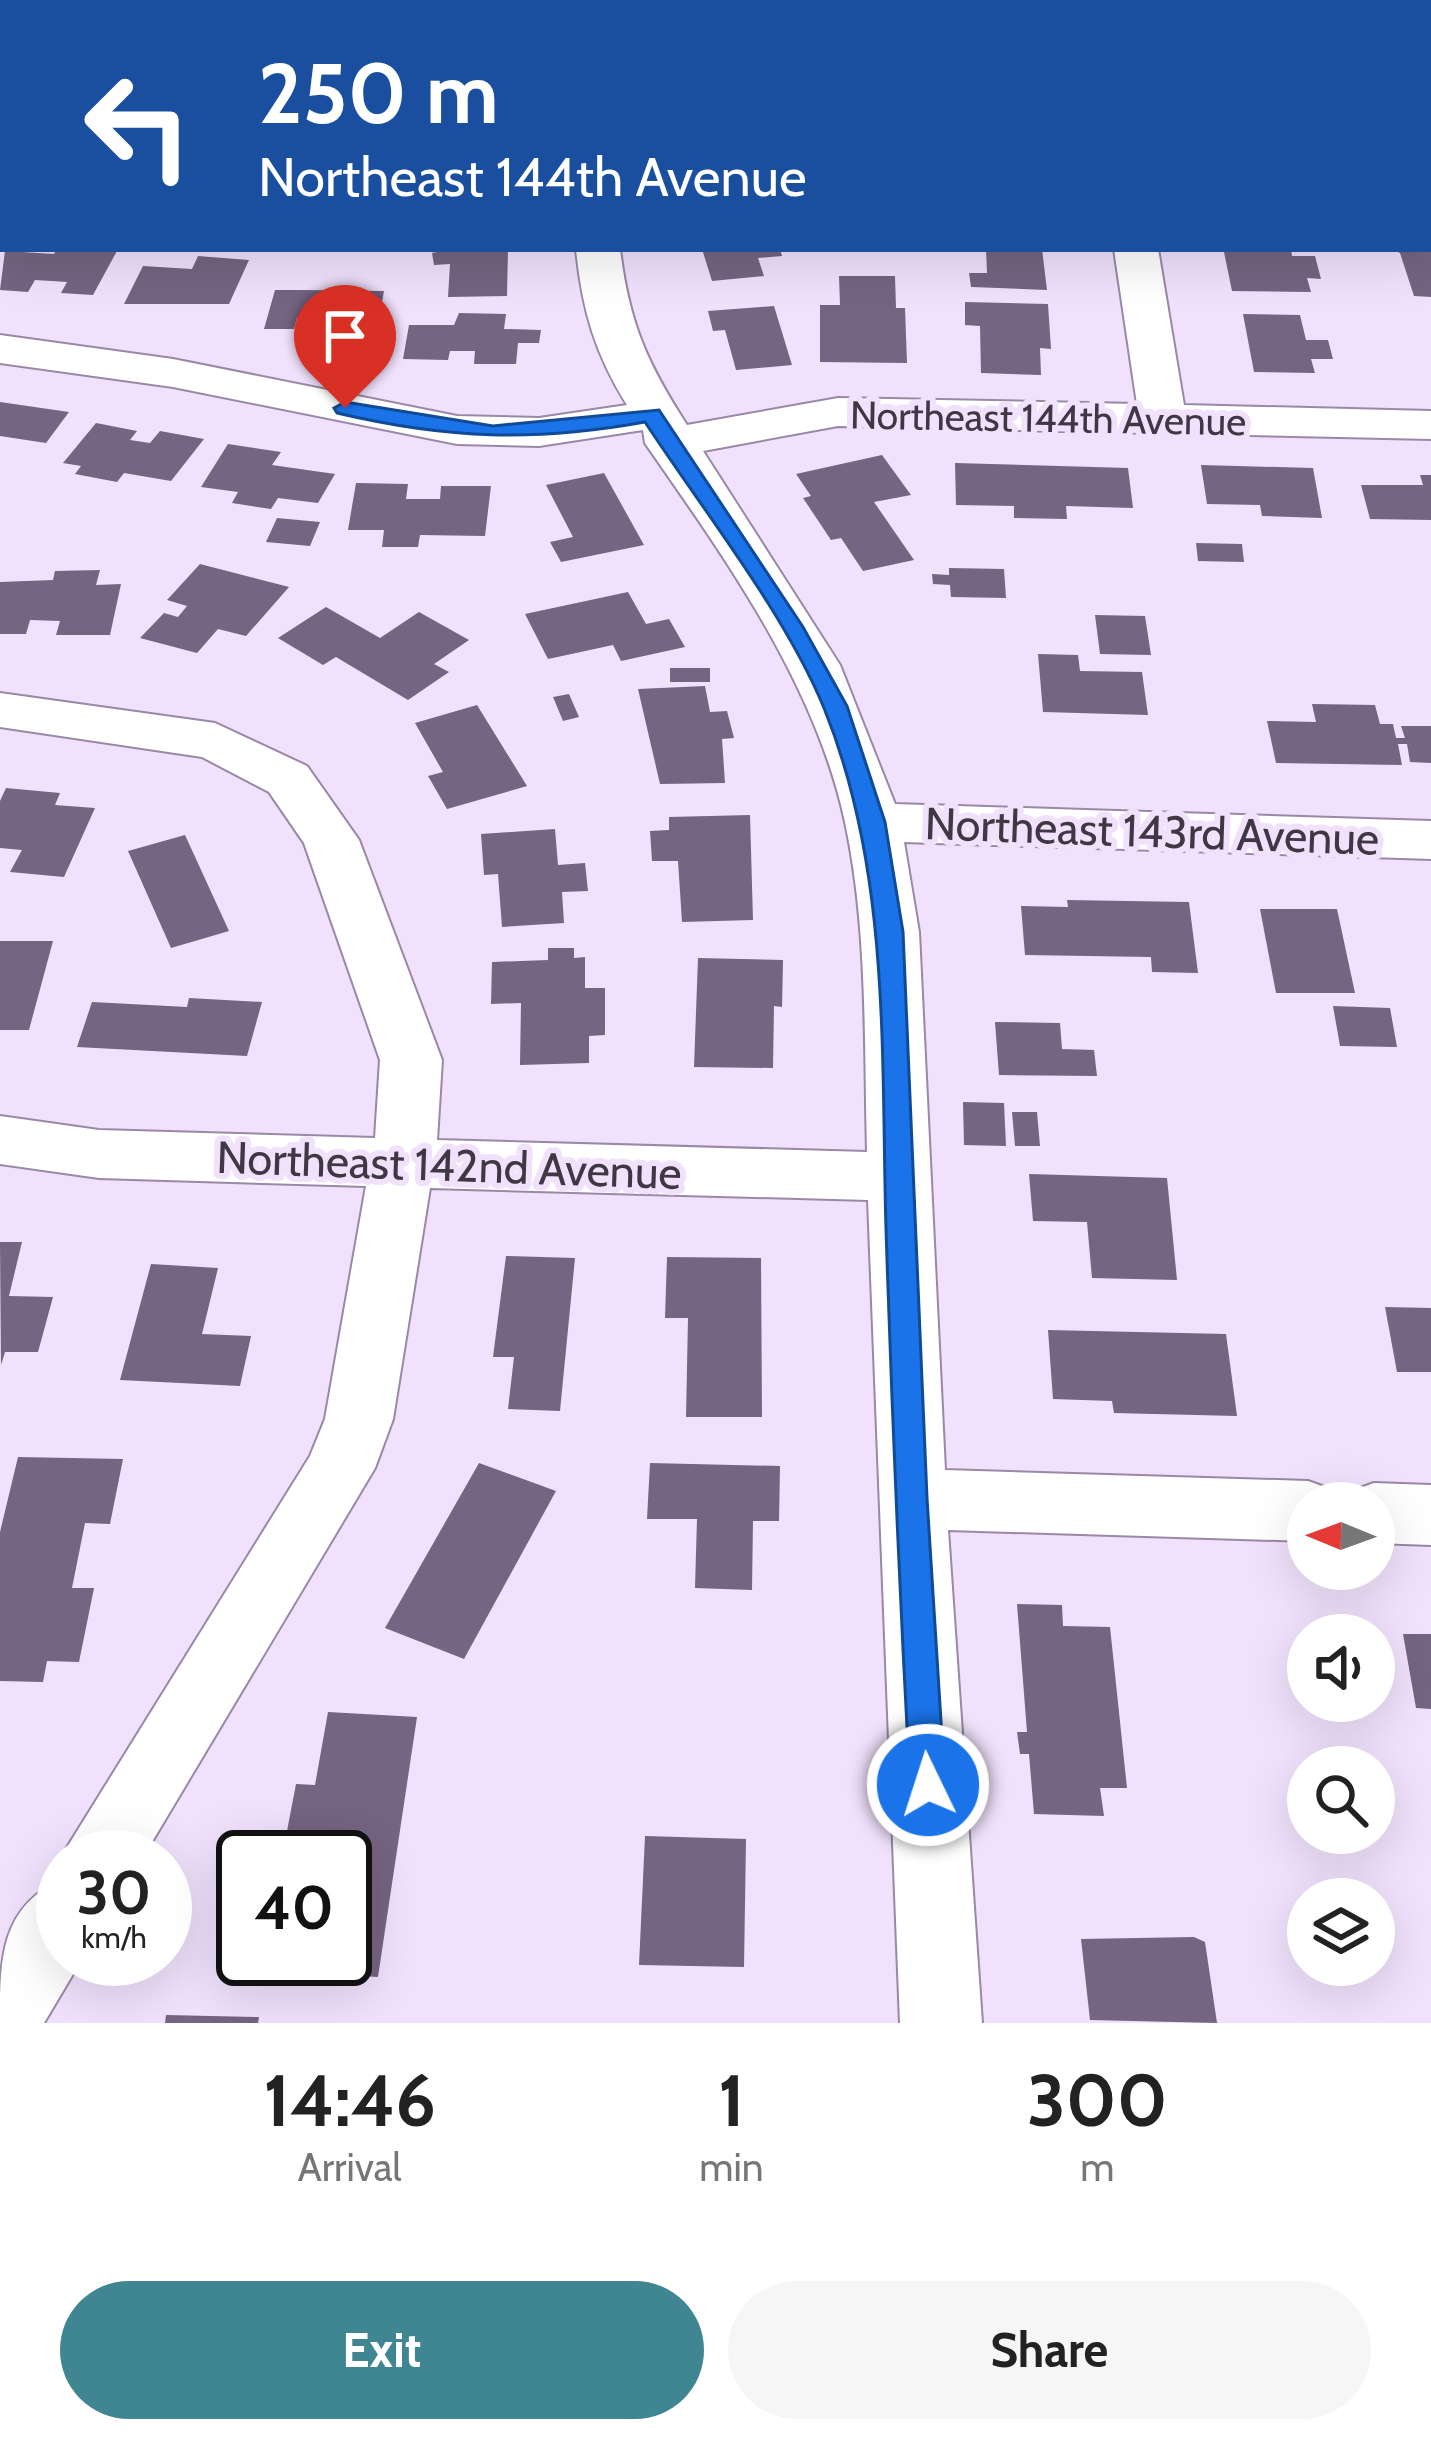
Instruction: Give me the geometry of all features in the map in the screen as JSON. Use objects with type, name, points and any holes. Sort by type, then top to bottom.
[{"type":"street","points":[[598,252],[611,331],[660,429],[814,665],[842,724],[873,822],[890,932],[911,1498],[941,2023]]},
{"type":"street","points":[[1136,252],[1163,420]]},
{"type":"street","name":"Northeast 144th Avenue","points":[[0,349],[173,373],[457,430],[660,429],[838,412],[1431,425]]},
{"type":"street","points":[[0,710],[215,741],[288,779],[308,802],[352,888],[411,1060],[405,1165],[359,1419],[340,1468],[117,1830]]},
{"type":"street","name":"Northeast 143rd Avenue","points":[[873,822],[1431,840]]},
{"type":"street","name":"Northeast 142nd Avenue","points":[[0,1139],[99,1154],[900,1177]]},
{"type":"street","points":[[911,1498],[1287,1510]]},
{"type":"street","points":[[1395,1514],[1431,1515]]},
{"type":"street","points":[[0,2019],[36,1961]]},
{"type":"building","points":[[5,252],[116,252],[93,295],[61,293],[67,282],[35,280],[28,292],[0,290]]},
{"type":"building","points":[[508,252],[507,296],[448,297],[450,264],[434,265],[432,253]]},
{"type":"building","points":[[703,252],[781,252],[782,256],[758,258],[764,276],[712,281]]},
{"type":"building","points":[[986,252],[1042,252],[1047,290],[971,287],[969,273],[987,273]]},
{"type":"building","points":[[1224,252],[1315,256],[1321,279],[1307,278],[1311,292],[1232,291]]},
{"type":"building","points":[[1431,252],[1431,297],[1414,296],[1400,253]]},
{"type":"building","points":[[198,256],[249,260],[229,304],[124,304],[143,266],[192,269]]},
{"type":"building","points":[[839,276],[895,276],[896,308],[905,308],[907,363],[820,362],[820,305],[840,305]]},
{"type":"building","points":[[275,290],[384,291],[379,319],[297,318],[294,329],[264,329]]},
{"type":"building","points":[[965,302],[1048,304],[1051,349],[1040,348],[1041,375],[981,373],[980,326],[965,325]]},
{"type":"building","points":[[774,306],[792,365],[736,370],[725,330],[713,331],[708,311]]},
{"type":"building","points":[[459,313],[506,314],[504,329],[541,330],[539,343],[518,343],[516,364],[474,364],[475,351],[450,351],[448,360],[403,359],[409,325],[454,325]]},
{"type":"building","points":[[1243,314],[1300,315],[1306,340],[1328,340],[1333,359],[1311,359],[1315,373],[1254,372]]},
{"type":"building","points":[[0,402],[69,412],[46,443],[0,436]]},
{"type":"building","points":[[96,423],[137,431],[130,440],[150,443],[160,431],[204,439],[171,481],[124,473],[117,482],[75,474],[81,466],[63,463]]},
{"type":"building","points":[[228,444],[281,452],[272,465],[335,474],[318,503],[278,498],[271,509],[232,503],[238,492],[201,487]]},
{"type":"building","points":[[882,455],[911,495],[874,502],[914,560],[863,571],[841,538],[831,540],[803,498],[811,496],[796,474]]},
{"type":"building","points":[[955,463],[1128,468],[1133,508],[1066,506],[1067,519],[1014,518],[1014,506],[956,505]]},
{"type":"building","points":[[1201,465],[1313,468],[1322,518],[1262,516],[1260,505],[1207,504]]},
{"type":"building","points":[[604,473],[644,545],[561,562],[550,542],[573,537],[546,485]]},
{"type":"building","points":[[1420,475],[1431,475],[1431,520],[1370,519],[1361,485],[1423,485]]},
{"type":"building","points":[[356,483],[408,484],[406,499],[440,499],[441,486],[491,486],[485,536],[420,535],[418,547],[382,547],[384,530],[348,530]]},
{"type":"building","points":[[277,518],[320,522],[310,546],[266,542]]},
{"type":"building","points":[[1196,543],[1242,544],[1244,562],[1198,561]]},
{"type":"building","points":[[200,564],[289,587],[246,636],[218,629],[197,653],[140,638],[164,613],[178,617],[187,606],[167,600]]},
{"type":"building","points":[[949,568],[1004,569],[1006,598],[951,597],[950,585],[933,584],[932,574],[949,575]]},
{"type":"building","points":[[100,570],[96,585],[121,584],[110,635],[56,635],[60,621],[30,620],[26,634],[0,634],[0,582],[53,580],[55,571]]},
{"type":"building","points":[[628,592],[646,624],[669,619],[685,647],[621,661],[613,645],[548,659],[525,614]]},
{"type":"building","points":[[326,607],[380,638],[419,612],[469,640],[434,664],[449,672],[408,700],[336,657],[323,665],[278,638]]},
{"type":"building","points":[[1095,615],[1145,616],[1151,655],[1100,654]]},
{"type":"building","points":[[1038,654],[1078,655],[1080,671],[1142,672],[1148,715],[1043,712]]},
{"type":"building","points":[[670,668],[710,668],[710,682],[670,682]]},
{"type":"building","points":[[705,686],[710,712],[727,711],[734,738],[722,739],[725,783],[660,784],[638,689]]},
{"type":"building","points":[[569,694],[579,717],[563,721],[553,697]]},
{"type":"building","points":[[1312,704],[1375,705],[1380,724],[1393,724],[1396,738],[1405,738],[1401,726],[1431,726],[1431,763],[1410,762],[1407,744],[1398,744],[1402,765],[1276,763],[1267,721],[1316,722]]},
{"type":"building","points":[[477,705],[527,786],[447,809],[428,776],[443,772],[415,723]]},
{"type":"building","points":[[6,788],[60,793],[55,805],[95,808],[64,877],[10,872],[22,850],[0,848],[0,801]]},
{"type":"building","points":[[750,815],[753,920],[682,922],[678,861],[652,861],[650,831],[669,830],[669,817]]},
{"type":"building","points":[[555,829],[558,865],[585,863],[588,891],[562,892],[564,923],[502,927],[498,874],[484,875],[481,834]]},
{"type":"building","points":[[185,835],[229,931],[171,948],[128,851]]},
{"type":"building","points":[[1067,900],[1189,902],[1198,973],[1152,972],[1151,957],[1025,955],[1021,906],[1068,907]]},
{"type":"building","points":[[1260,909],[1337,909],[1355,993],[1276,993]]},
{"type":"building","points":[[0,941],[53,941],[29,1030],[0,1030]]},
{"type":"building","points":[[548,948],[574,948],[574,958],[585,957],[585,988],[605,988],[605,1035],[589,1036],[589,1063],[520,1065],[521,1003],[491,1004],[492,962],[548,960]]},
{"type":"building","points":[[698,958],[783,960],[782,1007],[774,1006],[773,1068],[694,1067]]},
{"type":"building","points":[[189,998],[262,1002],[247,1056],[77,1047],[92,1002],[187,1007]]},
{"type":"building","points":[[1333,1006],[1390,1008],[1397,1047],[1340,1046]]},
{"type":"building","points":[[995,1022],[1060,1023],[1062,1049],[1094,1050],[1097,1076],[999,1075]]},
{"type":"building","points":[[963,1102],[1004,1103],[1006,1146],[964,1145]]},
{"type":"building","points":[[1012,1112],[1037,1112],[1040,1146],[1015,1146]]},
{"type":"building","points":[[1029,1174],[1167,1178],[1177,1280],[1092,1278],[1087,1222],[1033,1221]]},
{"type":"building","points":[[0,1242],[22,1242],[9,1296],[53,1297],[38,1352],[5,1352],[1,1365]]},
{"type":"building","points":[[506,1256],[575,1258],[560,1411],[508,1409],[514,1357],[493,1357]]},
{"type":"building","points":[[667,1257],[761,1258],[762,1417],[686,1417],[688,1318],[665,1318]]},
{"type":"building","points":[[151,1264],[218,1268],[202,1334],[251,1336],[240,1386],[120,1380]]},
{"type":"building","points":[[1385,1307],[1431,1308],[1431,1372],[1397,1372]]},
{"type":"building","points":[[1048,1330],[1226,1334],[1237,1416],[1114,1413],[1112,1401],[1053,1399]]},
{"type":"building","points":[[18,1457],[123,1459],[110,1524],[85,1523],[72,1588],[94,1588],[79,1662],[47,1661],[43,1682],[0,1681],[0,1532]]},
{"type":"building","points":[[479,1463],[556,1491],[464,1659],[385,1628]]},
{"type":"building","points":[[650,1463],[780,1466],[779,1521],[753,1521],[752,1590],[695,1588],[697,1519],[647,1519]]},
{"type":"building","points":[[1017,1604],[1062,1605],[1063,1626],[1110,1627],[1127,1788],[1100,1788],[1104,1816],[1034,1814],[1029,1754],[1020,1754],[1017,1732],[1027,1732]]},
{"type":"building","points":[[1403,1634],[1431,1634],[1431,1709],[1416,1708]]},
{"type":"building","points":[[328,1712],[417,1717],[378,1977],[372,1977],[372,1830],[287,1830],[296,1784],[315,1785]]},
{"type":"building","points":[[645,1836],[746,1839],[744,1967],[639,1965]]},
{"type":"building","points":[[1194,1937],[1205,1942],[1217,2023],[1090,2020],[1081,1939]]},
{"type":"building","points":[[166,2015],[259,2017],[258,2023],[165,2023]]},
{"type":"route","points":[[345,408],[493,433],[576,428],[651,415],[791,627],[835,706],[873,822],[890,932],[911,1498],[928,1785]]}]
